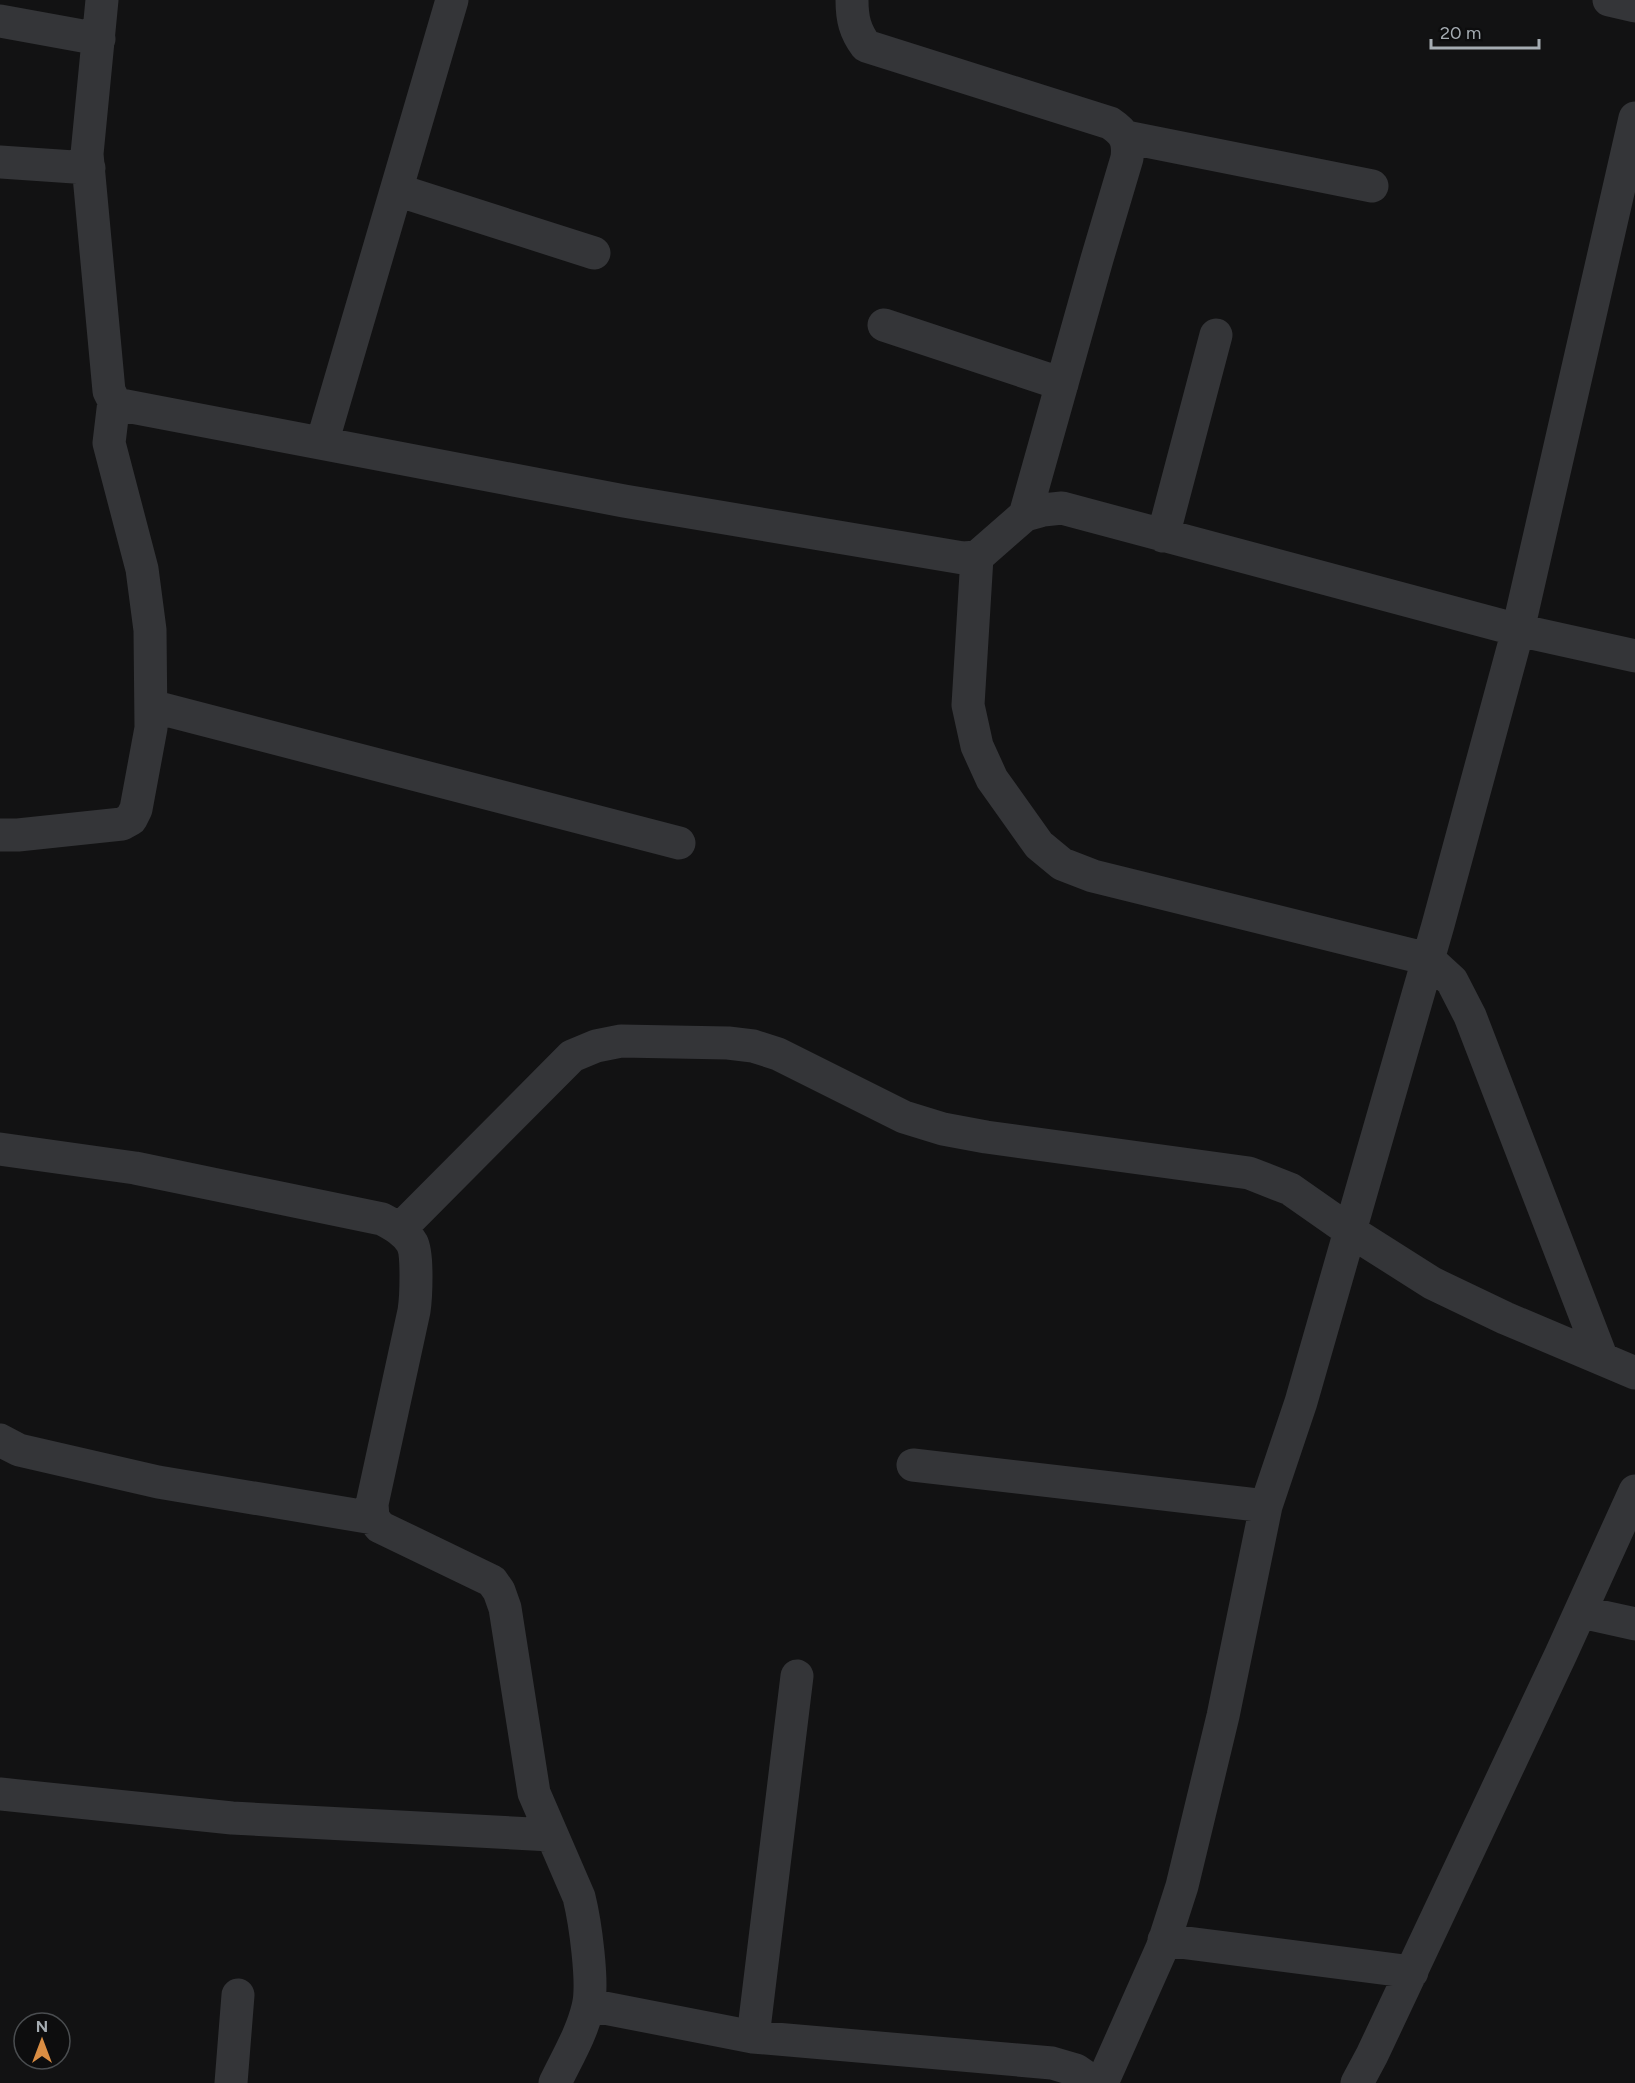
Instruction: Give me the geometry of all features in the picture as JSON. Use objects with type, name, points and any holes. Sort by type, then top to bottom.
[{"type":"street","points":[[0,836],[122,824],[131,819],[136,808],[149,739],[150,630],[142,568],[109,443],[114,401],[109,391],[87,154],[102,0]]},
{"type":"street","points":[[322,443],[452,0]]},
{"type":"street","points":[[852,0],[852,21],[866,46],[1110,123],[1122,130],[1126,137],[1127,158],[1025,515]]},
{"type":"street","points":[[1609,0],[1635,6]]},
{"type":"street","points":[[0,21],[99,39]]},
{"type":"street","points":[[1102,2083],[1164,1940],[1182,1886],[1223,1716],[1266,1506],[1301,1402],[1428,959],[1518,630],[1635,118]]},
{"type":"street","points":[[1126,137],[1372,186]]},
{"type":"street","points":[[0,162],[89,168]]},
{"type":"street","points":[[397,190],[594,253]]},
{"type":"street","points":[[885,325],[1062,384]]},
{"type":"street","points":[[1163,536],[1216,334]]},
{"type":"street","points":[[114,401],[121,405],[636,503],[963,558],[977,557],[1025,515],[1062,508],[1518,630],[1635,656]]},
{"type":"street","points":[[977,557],[968,705],[970,715],[977,746],[992,779],[1039,845],[1062,864],[1093,876],[1428,959],[1452,981],[1470,1016],[1602,1359]]},
{"type":"street","points":[[151,706],[679,843]]},
{"type":"street","points":[[399,1229],[572,1056],[596,1046],[621,1041],[728,1043],[753,1046],[777,1054],[904,1117],[943,1129],[1249,1173],[1290,1189],[1350,1231],[1432,1283],[1505,1318],[1635,1373]]},
{"type":"street","points":[[0,1149],[135,1168],[382,1219],[399,1229],[413,1245],[416,1291],[414,1311],[372,1504],[373,1518],[380,1527],[492,1581],[499,1591],[505,1608],[534,1793],[579,1897],[584,1914],[590,1985],[589,2005],[581,2028],[555,2083]]},
{"type":"street","points":[[0,1440],[19,1450],[158,1482],[373,1518]]},
{"type":"street","points":[[913,1465],[1266,1506]]},
{"type":"street","points":[[1357,2083],[1412,1972],[1581,1612],[1635,1491]]},
{"type":"street","points":[[1581,1612],[1635,1624]]},
{"type":"street","points":[[753,2037],[797,1676]]},
{"type":"street","points":[[0,1794],[232,1818],[551,1835]]},
{"type":"street","points":[[1164,1940],[1412,1972]]},
{"type":"street","points":[[231,2083],[238,1995]]},
{"type":"street","points":[[589,2005],[753,2037],[1052,2063],[1076,2070],[1095,2083]]}]
